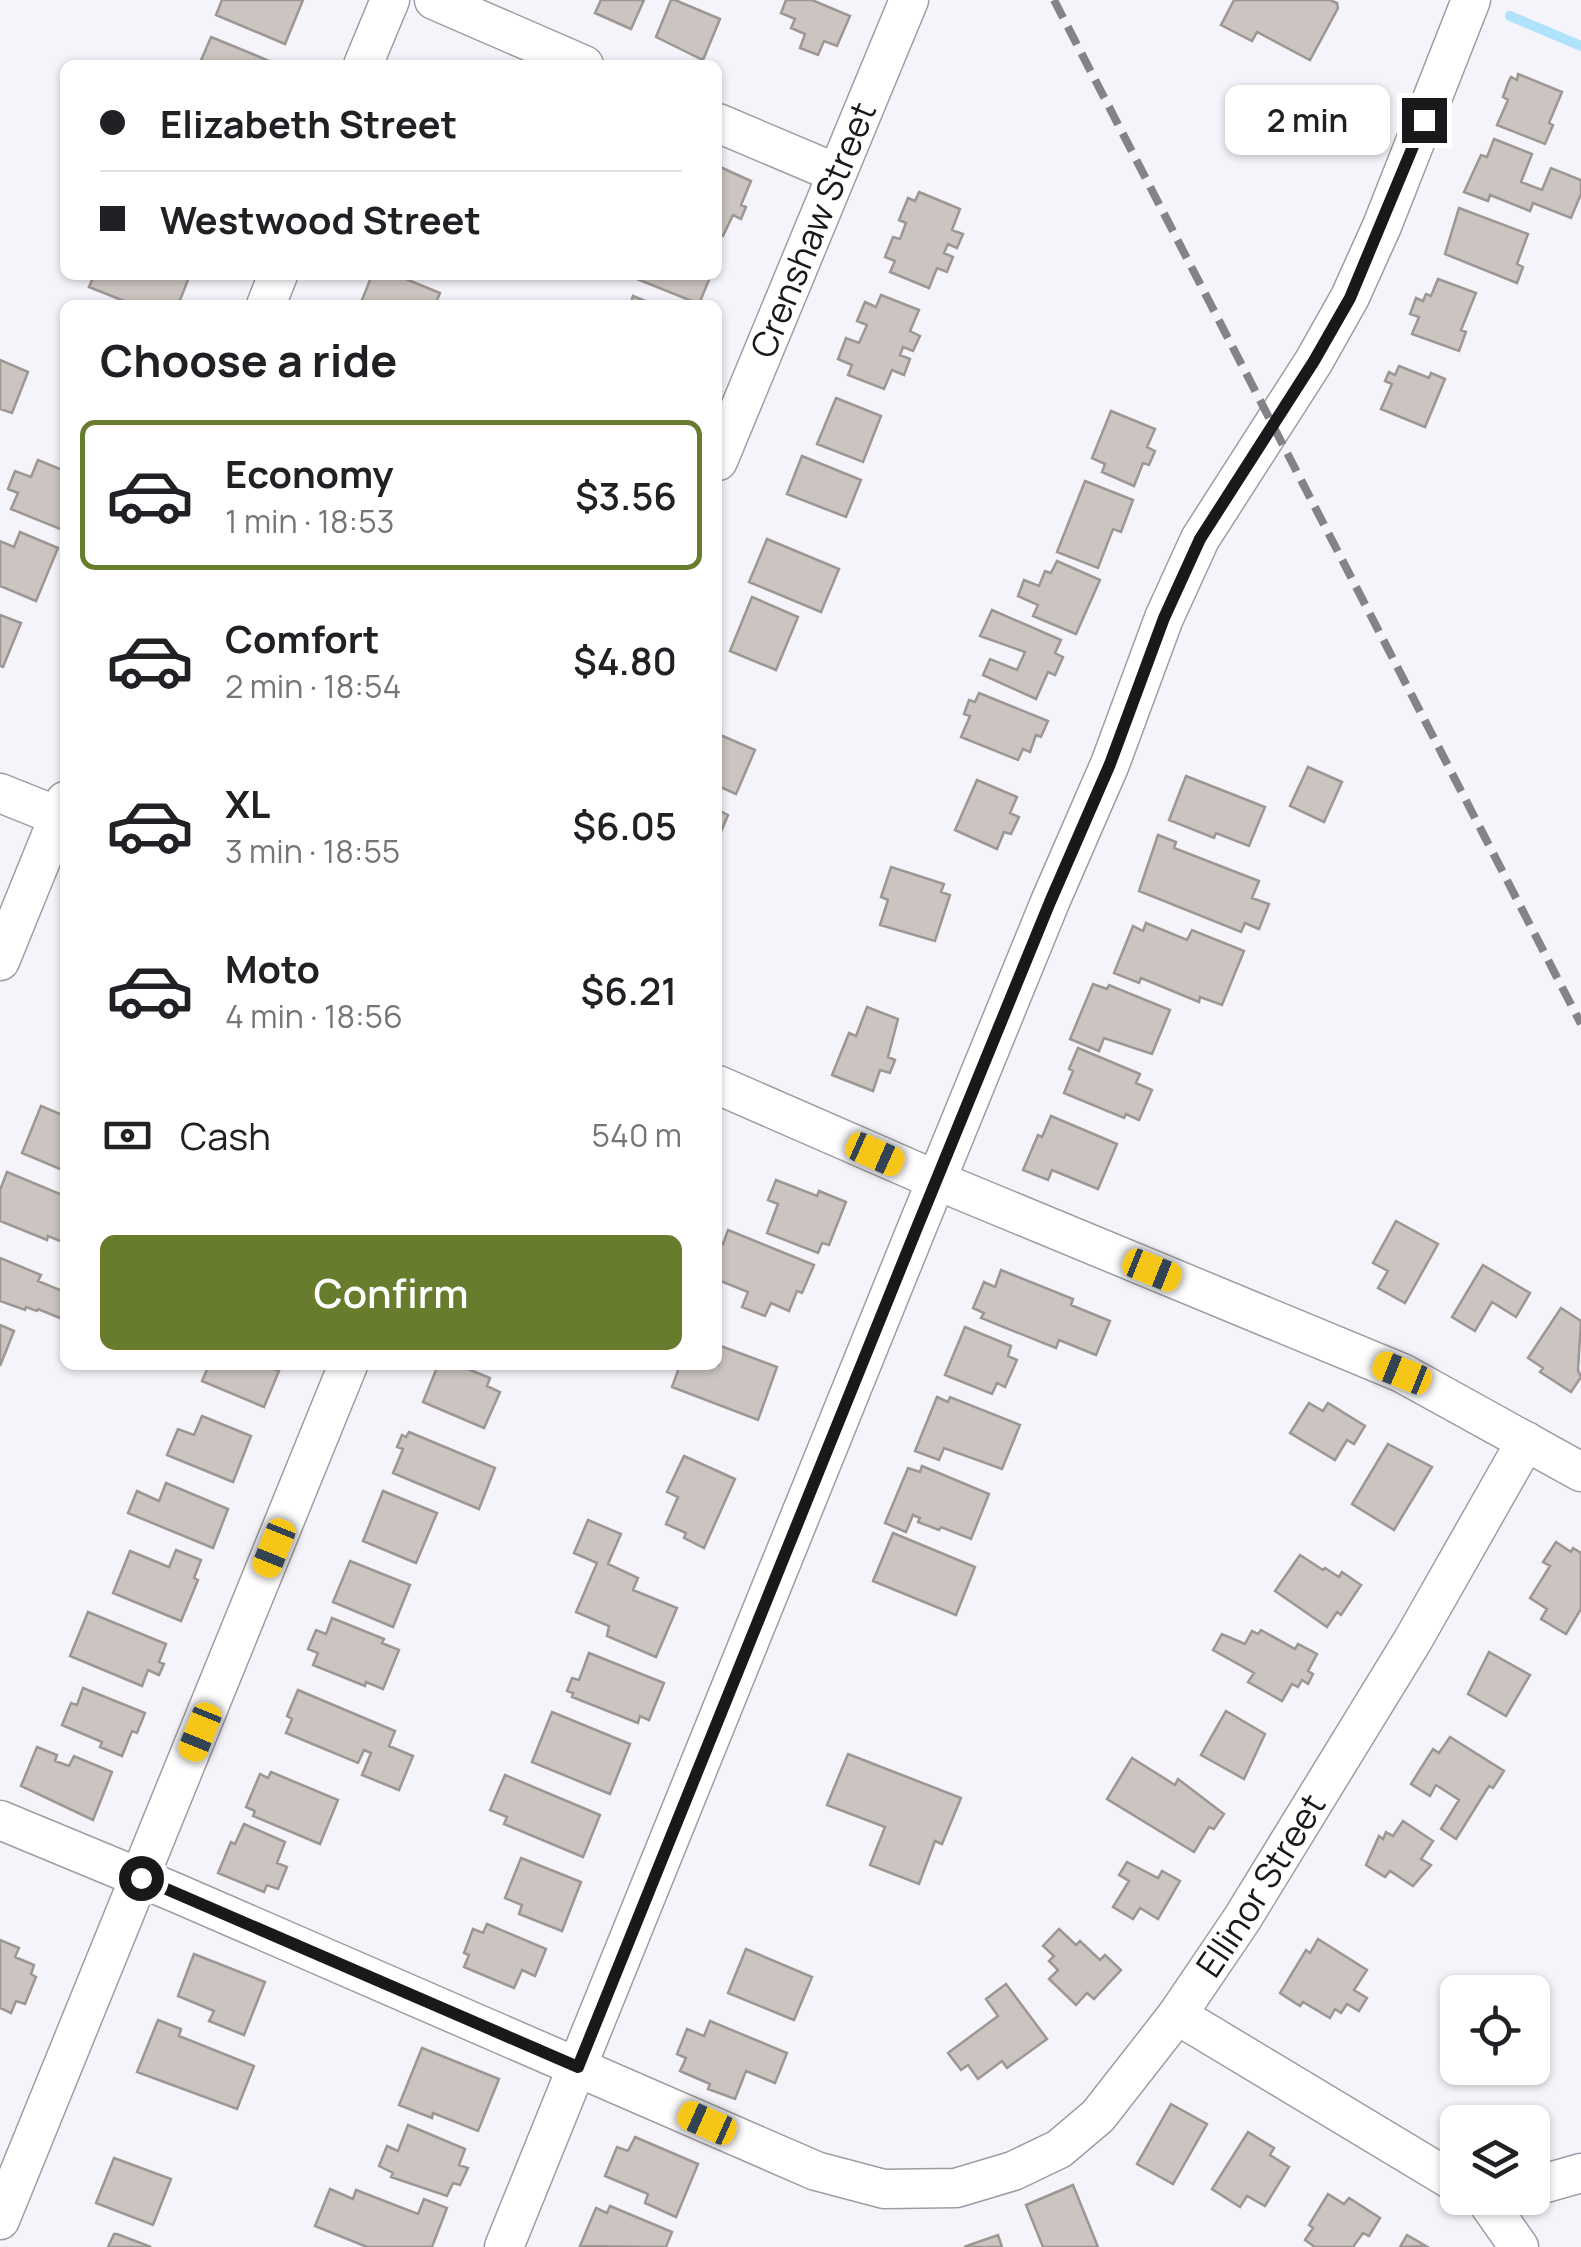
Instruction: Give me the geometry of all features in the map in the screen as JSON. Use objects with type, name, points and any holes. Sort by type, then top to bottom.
[{"type":"street","points":[[365,60],[390,0]]},
{"type":"street","points":[[434,0],[572,60]]},
{"type":"street","name":"Crenshaw Street","points":[[722,451],[909,0]]},
{"type":"street","points":[[504,2247],[1050,902],[1110,764],[1164,618],[1192,555],[1350,298],[1472,0]]},
{"type":"street","points":[[722,124],[836,173]]},
{"type":"street","points":[[0,792],[60,811]]},
{"type":"street","points":[[0,961],[60,819]]},
{"type":"street","points":[[722,1087],[938,1181],[1402,1373],[1581,1472]]},
{"type":"street","points":[[0,2220],[346,1370]]},
{"type":"street","name":"Ellinor Street","points":[[0,1820],[816,2170],[884,2189],[956,2188],[1060,2150],[1098,2116],[1177,2016],[1242,1919],[1393,1673],[1526,1441]]},
{"type":"street","points":[[1177,2016],[1440,2171]]},
{"type":"street","points":[[1550,2182],[1581,2173]]},
{"type":"street","points":[[1495,2215],[1520,2247]]},
{"type":"building","points":[[222,0],[303,0],[285,44],[216,15]]},
{"type":"building","points":[[601,0],[644,0],[631,29],[595,13]]},
{"type":"building","points":[[671,0],[720,19],[703,60],[656,37]]},
{"type":"building","points":[[786,0],[812,0],[850,16],[837,46],[824,41],[818,55],[800,48],[805,34],[791,28],[795,19],[781,13]]},
{"type":"building","points":[[1234,0],[1330,0],[1338,8],[1310,60],[1257,32],[1252,41],[1221,25]]},
{"type":"building","points":[[211,37],[266,60],[201,60]]},
{"type":"building","points":[[1518,74],[1562,92],[1545,144],[1497,125],[1508,100],[1503,97],[1508,83],[1511,77],[1517,80]]},
{"type":"building","points":[[1494,139],[1532,154],[1521,182],[1542,190],[1551,168],[1581,180],[1581,194],[1571,218],[1533,203],[1530,211],[1490,195],[1488,201],[1464,192],[1481,155],[1487,157]]},
{"type":"building","points":[[722,168],[751,181],[741,205],[746,207],[741,219],[733,215],[723,236]]},
{"type":"building","points":[[919,192],[960,209],[952,230],[963,234],[957,248],[948,244],[944,253],[953,257],[947,272],[937,268],[929,288],[890,272],[895,261],[885,257],[893,237],[900,239],[906,223],[899,220],[908,198],[915,201]]},
{"type":"building","points":[[1459,208],[1528,234],[1517,264],[1523,267],[1517,283],[1445,254]]},
{"type":"building","points":[[1438,279],[1476,293],[1461,330],[1466,332],[1459,351],[1412,334],[1419,317],[1410,314],[1416,298],[1423,301],[1426,294],[1431,296]]},
{"type":"building","points":[[92,280],[188,280],[180,300],[122,300],[89,287]]},
{"type":"building","points":[[370,280],[408,280],[440,293],[437,300],[362,300]]},
{"type":"building","points":[[639,280],[709,280],[701,300],[689,300]]},
{"type":"building","points":[[881,295],[919,310],[910,331],[920,336],[913,351],[903,347],[900,355],[910,359],[904,375],[892,370],[884,389],[848,375],[852,365],[838,359],[846,338],[859,343],[867,325],[857,321],[865,302],[876,307]]},
{"type":"building","points":[[0,360],[28,372],[12,413],[0,409]]},
{"type":"building","points":[[1399,366],[1429,378],[1431,373],[1445,379],[1425,427],[1381,409],[1392,384],[1385,381],[1389,372],[1395,375]]},
{"type":"building","points":[[836,398],[881,416],[863,462],[817,444]]},
{"type":"building","points":[[1111,411],[1155,429],[1147,447],[1155,451],[1149,465],[1143,463],[1134,486],[1102,472],[1105,464],[1092,458]]},
{"type":"building","points":[[802,456],[861,480],[846,517],[787,494]]},
{"type":"building","points":[[38,460],[60,469],[60,529],[11,509],[18,493],[8,489],[15,471],[31,477]]},
{"type":"building","points":[[1085,481],[1133,500],[1121,532],[1113,529],[1098,568],[1057,552]]},
{"type":"building","points":[[20,532],[58,548],[36,601],[0,586],[0,541],[14,547]]},
{"type":"building","points":[[767,539],[839,569],[821,612],[749,582]]},
{"type":"building","points":[[1057,561],[1100,580],[1076,634],[1033,616],[1038,605],[1018,596],[1024,580],[1039,586],[1045,571],[1051,573]]},
{"type":"building","points":[[752,597],[798,617],[776,670],[730,651]]},
{"type":"building","points":[[992,610],[1061,640],[1055,653],[1063,657],[1055,675],[1048,672],[1036,699],[983,675],[990,659],[1017,670],[1025,652],[980,636]]},
{"type":"building","points":[[0,615],[21,623],[3,667],[0,666]]},
{"type":"building","points":[[979,693],[1048,721],[1041,737],[1036,735],[1030,752],[1023,749],[1018,760],[961,737],[970,716],[964,714],[969,700],[975,702]]},
{"type":"building","points":[[722,736],[755,750],[736,794],[722,788]]},
{"type":"building","points":[[1308,767],[1342,782],[1324,822],[1290,806]]},
{"type":"building","points":[[1186,776],[1265,807],[1249,846],[1216,833],[1214,838],[1169,820]]},
{"type":"building","points":[[977,780],[1017,797],[1010,813],[1019,817],[1011,834],[1004,832],[997,849],[955,830]]},
{"type":"building","points":[[1158,835],[1176,842],[1174,848],[1259,881],[1252,898],[1269,904],[1259,929],[1245,923],[1241,932],[1139,891]]},
{"type":"building","points":[[891,867],[944,884],[941,892],[950,895],[935,941],[880,925],[888,900],[881,897]]},
{"type":"building","points":[[1146,923],[1187,940],[1192,930],[1244,951],[1222,1005],[1200,997],[1199,1002],[1141,978],[1139,983],[1114,973],[1133,926],[1143,931]]},
{"type":"building","points":[[1093,984],[1107,989],[1109,985],[1170,1010],[1152,1054],[1104,1038],[1099,1051],[1070,1039]]},
{"type":"building","points":[[867,1007],[898,1019],[888,1057],[895,1060],[890,1073],[880,1070],[873,1091],[832,1075],[849,1033],[856,1036]]},
{"type":"building","points":[[1078,1048],[1140,1074],[1136,1083],[1152,1090],[1139,1120],[1126,1114],[1124,1118],[1064,1093]]},
{"type":"building","points":[[41,1106],[60,1114],[60,1169],[22,1153]]},
{"type":"building","points":[[1051,1116],[1117,1144],[1098,1189],[1052,1170],[1048,1180],[1023,1170]]},
{"type":"building","points":[[7,1172],[60,1194],[60,1241],[48,1236],[47,1240],[0,1221],[0,1190]]},
{"type":"building","points":[[776,1180],[846,1202],[829,1245],[822,1243],[818,1253],[767,1233],[778,1204],[768,1200]]},
{"type":"building","points":[[1396,1221],[1438,1244],[1405,1303],[1378,1288],[1388,1271],[1373,1263]]},
{"type":"building","points":[[728,1230],[814,1265],[789,1311],[771,1303],[765,1316],[742,1307],[748,1292],[722,1282],[723,1244]]},
{"type":"building","points":[[0,1258],[41,1275],[38,1281],[60,1290],[60,1318],[38,1309],[25,1310],[0,1301]]},
{"type":"building","points":[[1483,1265],[1530,1293],[1516,1317],[1492,1302],[1475,1331],[1452,1317]]},
{"type":"building","points":[[1001,1270],[1073,1299],[1071,1305],[1110,1321],[1096,1355],[1059,1340],[1056,1348],[981,1318],[984,1313],[973,1308],[984,1282],[995,1287]]},
{"type":"building","points":[[1561,1308],[1581,1321],[1581,1377],[1571,1392],[1540,1372],[1543,1368],[1528,1358]]},
{"type":"building","points":[[0,1325],[14,1331],[0,1366]]},
{"type":"building","points":[[965,1327],[1011,1346],[1008,1356],[1017,1360],[1005,1387],[997,1383],[992,1394],[945,1375]]},
{"type":"building","points":[[722,1346],[777,1367],[758,1420],[672,1387],[678,1370],[722,1370]]},
{"type":"building","points":[[207,1370],[279,1371],[264,1407],[202,1381]]},
{"type":"building","points":[[436,1370],[470,1370],[490,1378],[487,1386],[500,1392],[484,1428],[423,1402]]},
{"type":"building","points":[[937,1397],[948,1402],[950,1397],[1020,1425],[1002,1469],[944,1448],[939,1460],[915,1451]]},
{"type":"building","points":[[1309,1403],[1323,1411],[1328,1403],[1365,1426],[1354,1444],[1347,1440],[1335,1460],[1290,1433]]},
{"type":"building","points":[[202,1416],[251,1436],[233,1482],[167,1455],[178,1429],[194,1435]]},
{"type":"building","points":[[409,1432],[495,1468],[479,1509],[393,1473],[403,1449],[397,1447],[402,1435],[406,1437]]},
{"type":"building","points":[[1388,1444],[1432,1467],[1394,1530],[1352,1504]]},
{"type":"building","points":[[684,1456],[735,1479],[704,1548],[684,1538],[686,1533],[666,1524],[678,1497],[667,1492]]},
{"type":"building","points":[[922,1466],[989,1494],[971,1539],[918,1522],[920,1518],[913,1515],[906,1532],[885,1523],[908,1468],[920,1472]]},
{"type":"building","points":[[166,1483],[228,1509],[213,1548],[128,1513],[137,1491],[159,1501]]},
{"type":"building","points":[[383,1491],[437,1513],[416,1563],[363,1541]]},
{"type":"building","points":[[588,1520],[621,1534],[608,1564],[638,1578],[633,1590],[677,1608],[656,1657],[607,1636],[609,1626],[576,1612],[597,1563],[574,1553]]},
{"type":"building","points":[[893,1533],[975,1567],[956,1615],[873,1581]]},
{"type":"building","points":[[1556,1542],[1571,1552],[1573,1548],[1581,1553],[1581,1609],[1566,1634],[1541,1619],[1547,1609],[1530,1598],[1550,1566],[1543,1562]]},
{"type":"building","points":[[176,1550],[201,1560],[194,1578],[198,1580],[181,1621],[113,1593],[130,1551],[169,1567]]},
{"type":"building","points":[[1300,1555],[1323,1570],[1339,1577],[1342,1572],[1361,1585],[1341,1615],[1337,1612],[1327,1627],[1275,1591]]},
{"type":"building","points":[[350,1561],[410,1585],[393,1627],[333,1602]]},
{"type":"building","points":[[88,1612],[166,1644],[159,1675],[148,1670],[142,1686],[70,1656]]},
{"type":"building","points":[[332,1618],[384,1639],[382,1643],[399,1650],[383,1689],[313,1665],[318,1653],[308,1649],[316,1630],[326,1634]]},
{"type":"building","points":[[1261,1630],[1295,1649],[1298,1644],[1317,1654],[1308,1671],[1313,1674],[1308,1684],[1302,1680],[1298,1687],[1292,1684],[1282,1701],[1248,1682],[1254,1673],[1213,1650],[1222,1634],[1245,1644],[1252,1631],[1258,1634]]},
{"type":"building","points":[[1489,1652],[1530,1675],[1506,1716],[1468,1694]]},
{"type":"building","points":[[589,1653],[664,1683],[649,1720],[640,1716],[638,1723],[572,1697],[573,1693],[567,1691],[572,1678],[579,1680]]},
{"type":"building","points":[[83,1688],[145,1713],[122,1756],[100,1747],[102,1742],[62,1725],[71,1703],[77,1705]]},
{"type":"building","points":[[298,1690],[395,1731],[389,1746],[413,1756],[399,1790],[362,1775],[371,1753],[364,1750],[358,1763],[286,1733],[292,1719],[287,1716]]},
{"type":"building","points":[[1226,1711],[1265,1734],[1244,1779],[1201,1755]]},
{"type":"building","points":[[552,1712],[630,1744],[610,1794],[532,1762]]},
{"type":"building","points":[[1450,1737],[1504,1771],[1493,1788],[1489,1786],[1456,1839],[1441,1829],[1459,1800],[1436,1785],[1430,1796],[1411,1784],[1433,1749],[1439,1753]]},
{"type":"building","points":[[37,1747],[57,1755],[55,1761],[69,1766],[74,1756],[112,1772],[93,1820],[21,1786]]},
{"type":"building","points":[[848,1754],[961,1798],[942,1844],[935,1841],[919,1884],[870,1865],[885,1827],[827,1805]]},
{"type":"building","points":[[1132,1758],[1175,1785],[1178,1779],[1224,1814],[1214,1829],[1209,1827],[1194,1852],[1107,1799]]},
{"type":"building","points":[[271,1772],[338,1800],[320,1844],[253,1816],[255,1811],[246,1807],[260,1774],[268,1778]]},
{"type":"building","points":[[505,1775],[600,1815],[583,1857],[504,1824],[507,1817],[490,1810]]},
{"type":"building","points":[[1403,1821],[1433,1841],[1421,1859],[1431,1865],[1413,1886],[1390,1871],[1385,1877],[1366,1865],[1379,1836],[1383,1839],[1386,1832],[1393,1836]]},
{"type":"building","points":[[244,1824],[285,1842],[277,1863],[287,1867],[278,1889],[267,1885],[264,1892],[218,1873],[231,1842],[235,1844]]},
{"type":"building","points":[[521,1858],[581,1882],[562,1931],[519,1914],[522,1905],[505,1898]]},
{"type":"building","points":[[1127,1862],[1158,1878],[1162,1871],[1180,1881],[1158,1919],[1140,1908],[1133,1919],[1113,1907],[1129,1881],[1119,1875]]},
{"type":"building","points":[[487,1924],[546,1949],[535,1976],[522,1970],[514,1988],[464,1967],[469,1955],[464,1953],[473,1929],[483,1933]]},
{"type":"building","points":[[1059,1929],[1076,1945],[1080,1941],[1100,1960],[1105,1955],[1121,1970],[1094,1999],[1087,1993],[1076,2005],[1049,1979],[1058,1970],[1049,1961],[1054,1956],[1043,1946]]},
{"type":"building","points":[[1318,1939],[1367,1970],[1354,1990],[1367,1998],[1359,2011],[1347,2004],[1341,2013],[1335,2009],[1330,2018],[1280,1993],[1306,1950],[1310,1953]]},
{"type":"building","points":[[0,1940],[19,1948],[15,1957],[34,1965],[31,1974],[36,1977],[25,2004],[16,2001],[11,2013],[0,2008]]},
{"type":"building","points":[[746,1949],[812,1977],[794,2020],[728,1993]]},
{"type":"building","points":[[194,1954],[265,1982],[244,2035],[209,2021],[214,2011],[178,1996]]},
{"type":"building","points":[[1006,1984],[1047,2039],[1007,2068],[1002,2061],[978,2079],[968,2065],[961,2070],[948,2053],[998,2016],[986,1999]]},
{"type":"building","points":[[158,2020],[181,2029],[179,2036],[254,2066],[237,2109],[137,2072]]},
{"type":"building","points":[[710,2021],[787,2053],[775,2083],[746,2071],[735,2099],[708,2089],[710,2084],[680,2071],[686,2058],[677,2054],[687,2029],[704,2036]]},
{"type":"building","points":[[422,2048],[499,2079],[478,2131],[433,2113],[432,2118],[399,2105]]},
{"type":"building","points":[[1171,2104],[1207,2124],[1173,2184],[1137,2164]]},
{"type":"building","points":[[408,2125],[465,2149],[459,2165],[468,2168],[460,2185],[453,2183],[447,2196],[391,2177],[393,2173],[379,2166],[387,2146],[398,2151]]},
{"type":"building","points":[[1248,2132],[1274,2148],[1270,2155],[1289,2167],[1265,2206],[1247,2196],[1240,2207],[1212,2189]]},
{"type":"building","points":[[635,2137],[698,2164],[676,2217],[645,2203],[648,2194],[605,2176],[617,2147],[628,2151]]},
{"type":"building","points":[[114,2158],[171,2179],[153,2225],[96,2203]]},
{"type":"building","points":[[1073,2185],[1098,2247],[1043,2247],[1026,2205]]},
{"type":"building","points":[[330,2189],[353,2199],[356,2190],[418,2214],[424,2199],[447,2208],[432,2247],[367,2247],[315,2226]]},
{"type":"building","points":[[1328,2194],[1344,2204],[1349,2198],[1380,2218],[1369,2236],[1363,2233],[1353,2247],[1315,2247],[1305,2240],[1313,2228],[1309,2225]]},
{"type":"building","points":[[610,2206],[672,2232],[666,2247],[580,2246],[596,2208],[607,2213]]},
{"type":"building","points":[[117,2234],[151,2247],[108,2247]]},
{"type":"building","points":[[998,2235],[1002,2247],[964,2247],[978,2242]]},
{"type":"building","points":[[1407,2235],[1426,2246],[1400,2247]]},
{"type":"waterway","points":[[1510,16],[1581,46]]},
{"type":"railway","points":[[1054,0],[1581,1024]]},
{"type":"route","points":[[141,1878],[578,2067],[916,1230],[1110,764],[1164,618],[1200,539],[1350,298],[1424,120]]}]
